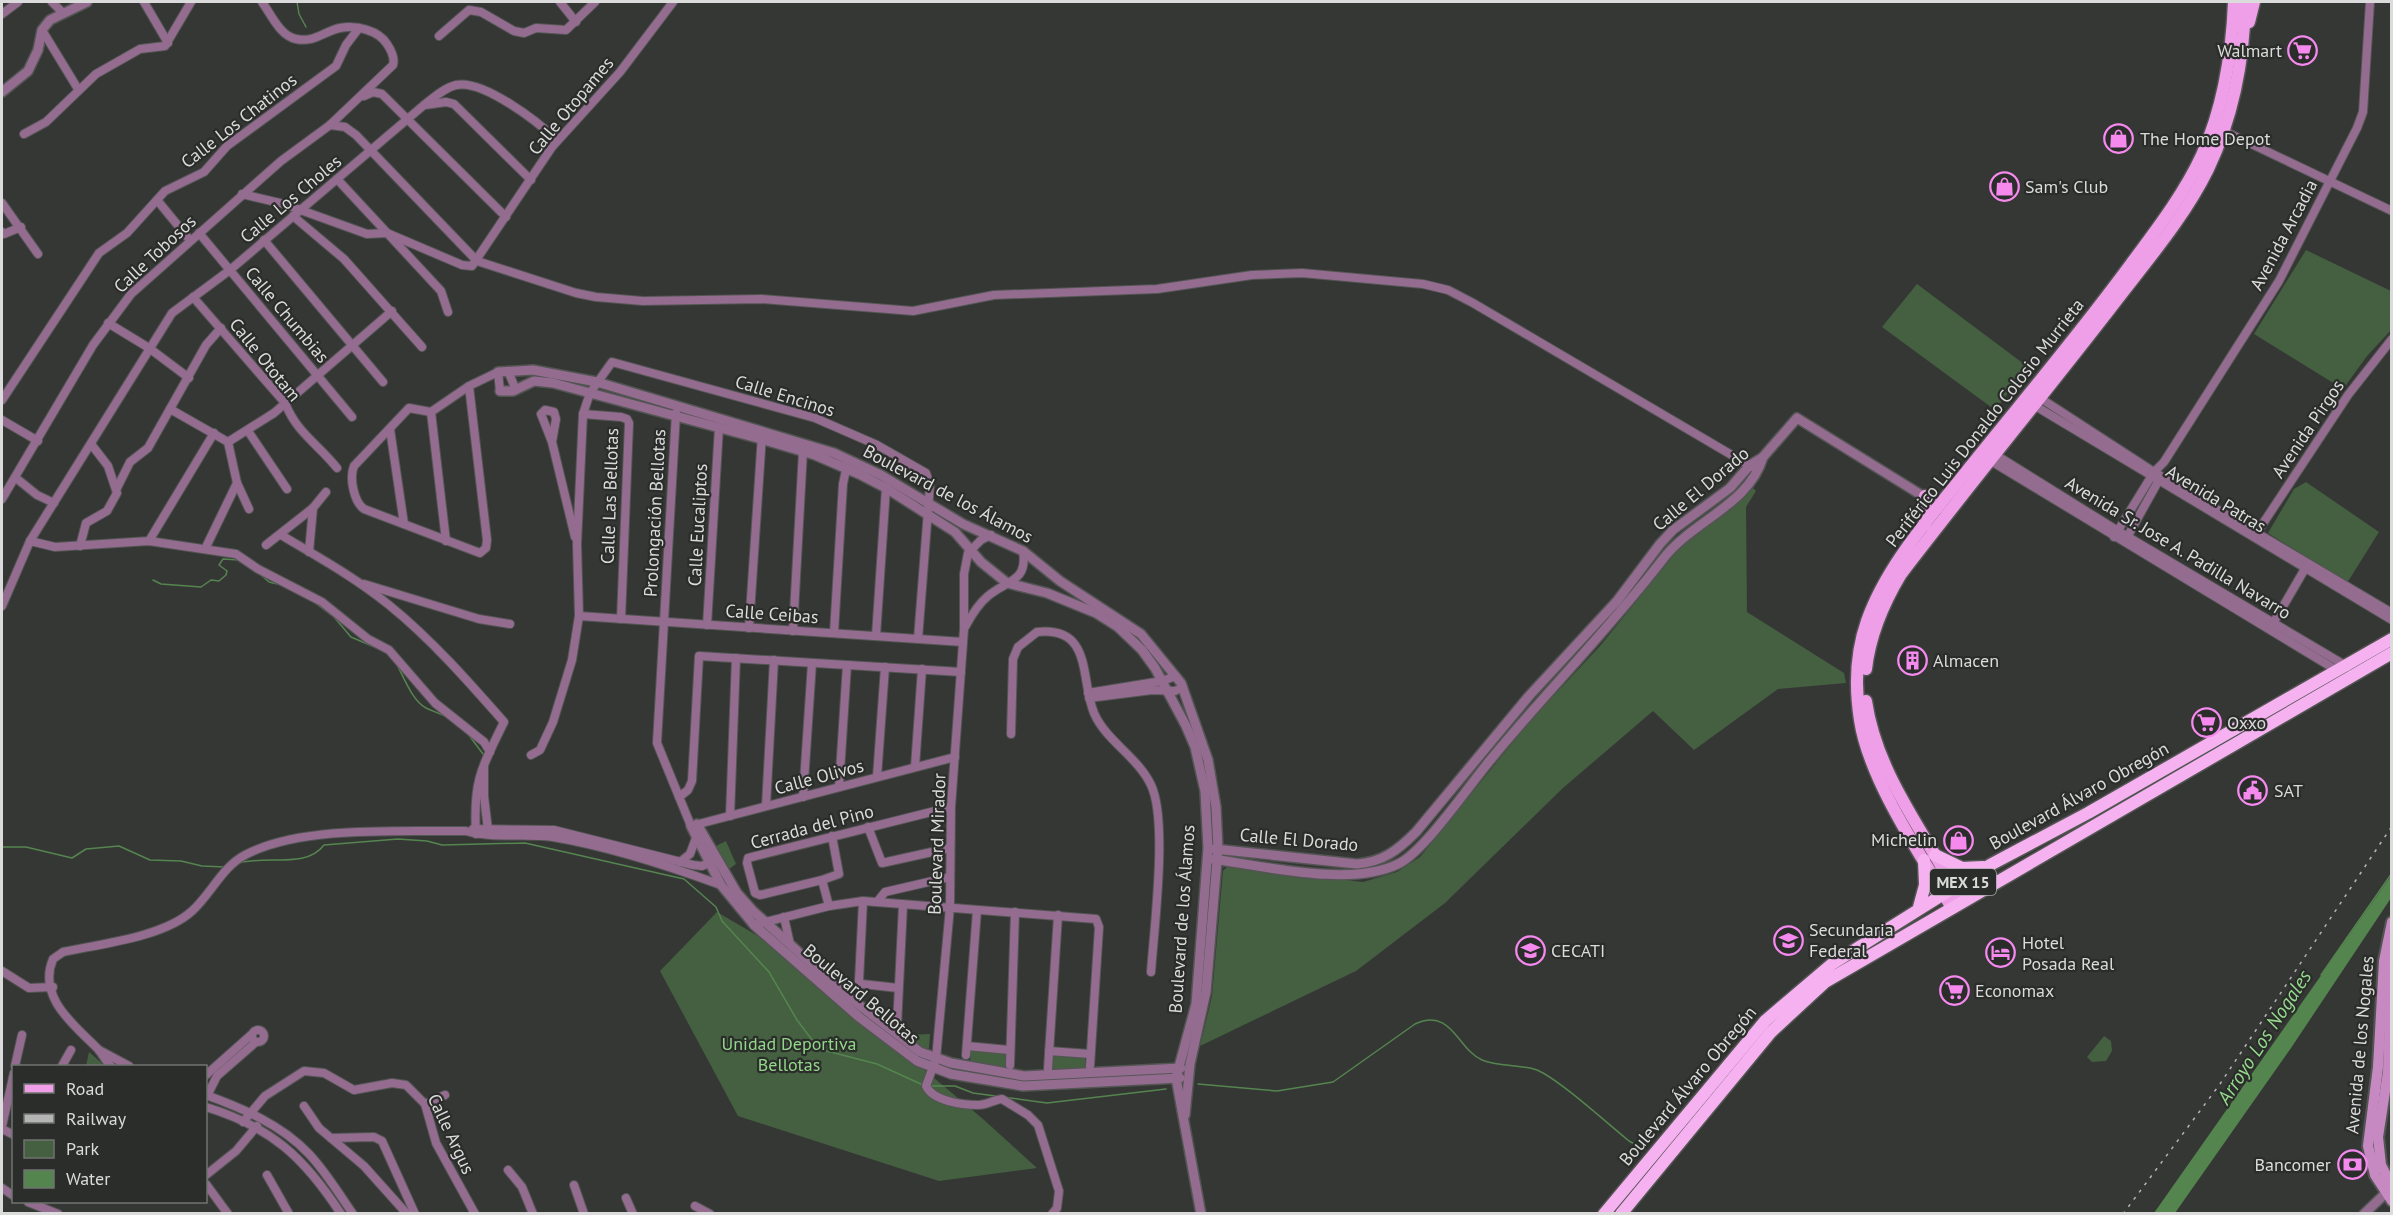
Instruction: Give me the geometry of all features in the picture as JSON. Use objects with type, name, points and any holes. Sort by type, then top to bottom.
[{"type":"highway","name":"Boulevard Álvaro Obregón","points":[[1621,1214],[1771,1032],[1803,999],[1842,970],[2275,721],[2391,639]]},
{"type":"highway","name":"Boulevard Álvaro Obregón","points":[[1604,1214],[1765,1021],[1784,1002],[1832,964],[1919,907],[1990,865],[2088,813],[2243,724],[2346,672],[2391,653]]},
{"type":"highway","points":[[2219,753],[2233,740],[2243,724],[2275,721]]},
{"type":"highway","points":[[1919,907],[1930,857],[1962,868],[1972,869],[1990,865]]},
{"type":"main road","name":"Periférico Luis Donaldo Colosio Murrieta","points":[[2218,128],[2238,76],[2244,38],[2237,2]]},
{"type":"main road","name":"Periférico Luis Donaldo Colosio Murrieta","points":[[1956,904],[1930,857],[1875,744],[1865,699],[1865,675],[1871,638],[1887,597],[1900,574],[1944,509],[2166,236],[2207,171],[2218,128],[2237,2]]},
{"type":"main road","points":[[2244,38],[2254,2]]},
{"type":"main road","points":[[1925,496],[1925,526]]},
{"type":"main road","name":"Periférico Luis Donaldo Colosio Murrieta","points":[[1930,857],[1887,794],[1869,752],[1860,722],[1857,691],[1859,650],[1867,621],[1893,569],[1925,526],[1944,509]]},
{"type":"main road","name":"Avenida de los Nogales","points":[[2390,1192],[2374,1175],[2368,1146],[2378,1067],[2386,943],[2391,922]]},
{"type":"main road","name":"Avenida de los Nogales","points":[[2390,1192],[2381,1165],[2378,1137],[2388,1072],[2391,960]]},
{"type":"street","points":[[2,14],[18,2]]},
{"type":"street","points":[[52,2],[63,13]]},
{"type":"street","points":[[2,93],[28,71],[38,50],[42,30],[50,20],[87,2]]},
{"type":"street","points":[[144,2],[168,43]]},
{"type":"street","points":[[24,134],[46,122],[96,74],[120,62],[133,52],[140,49],[161,48],[168,43],[191,2]]},
{"type":"street","points":[[262,2],[284,33],[297,39],[312,40],[342,28],[359,28]]},
{"type":"street","points":[[560,2],[576,22]]},
{"type":"street","points":[[439,36],[469,10],[481,12],[514,31],[524,33],[536,28],[566,30],[595,2]]},
{"type":"street","name":"Calle Otopames","points":[[477,261],[557,140],[620,72],[673,2]]},
{"type":"street","name":"Avenida Arcadia","points":[[2125,540],[2164,462],[2279,281],[2363,112],[2370,2]]},
{"type":"street","name":"Calle Tobosos","points":[[2,499],[108,323],[137,287],[189,239],[199,233],[281,161],[330,124],[393,65],[390,49],[383,38],[359,28]]},
{"type":"street","name":"Calle Los Chatinos","points":[[2,400],[95,258],[126,233],[165,191],[204,172],[227,146],[336,66],[345,45],[359,28]]},
{"type":"street","points":[[42,30],[78,90]]},
{"type":"street","name":"Calle Los Choles","points":[[2,606],[30,541],[148,348],[172,313],[230,270],[424,105],[454,86],[472,86],[525,112],[557,140]]},
{"type":"street","points":[[361,97],[380,92],[506,217]]},
{"type":"street","points":[[424,105],[446,102],[458,107],[531,180]]},
{"type":"street","points":[[330,124],[348,128],[477,261],[576,293],[596,297],[643,300],[761,299],[899,311],[927,309],[980,296],[1157,289],[1264,274],[1310,273],[1423,284],[1448,290],[1473,303],[1759,471]]},
{"type":"street","points":[[2218,128],[2391,211]]},
{"type":"street","points":[[337,179],[441,291],[448,312]]},
{"type":"street","points":[[242,194],[300,210],[367,234],[387,233],[462,265],[470,267],[477,261]]},
{"type":"street","points":[[157,200],[189,239]]},
{"type":"street","points":[[2,203],[38,254]]},
{"type":"street","points":[[293,216],[333,248],[422,347]]},
{"type":"street","points":[[2,232],[4,234],[21,227]]},
{"type":"street","name":"Calle Chumbias","points":[[199,233],[352,417]]},
{"type":"street","points":[[264,240],[383,382]]},
{"type":"street","name":"Calle Ototam","points":[[193,297],[285,403],[293,423],[315,442],[337,468]]},
{"type":"street","points":[[228,442],[248,431],[285,403],[352,343],[392,311]]},
{"type":"street","points":[[108,323],[189,378]]},
{"type":"street","points":[[80,546],[86,523],[107,511],[116,498],[117,488],[126,468],[148,448],[206,345],[221,328]]},
{"type":"street","name":"Avenida Pirgos","points":[[2255,536],[2348,395],[2391,339]]},
{"type":"street","name":"Calle Encinos","points":[[597,382],[608,364],[616,362],[826,423],[877,445],[921,470],[929,480],[926,508]]},
{"type":"street","points":[[508,371],[516,390]]},
{"type":"street","points":[[498,372],[500,391]]},
{"type":"street","name":"Boulevard de los Álamos","points":[[431,412],[469,386],[498,372],[551,372],[597,382],[718,427],[762,435],[803,452],[847,464],[886,488],[926,508],[1023,551],[1060,581],[1141,634],[1183,687],[1208,760],[1216,807],[1196,1004],[1176,1078]]},
{"type":"street","points":[[480,380],[490,383],[500,391]]},
{"type":"street","name":"Boulevard de los Álamos","points":[[500,391],[506,393],[534,381],[542,381],[676,410],[762,435],[847,464],[926,508],[955,532],[986,566],[1007,583],[1047,593],[1096,613],[1130,637],[1162,681],[1186,726],[1201,769],[1213,848]]},
{"type":"street","points":[[531,755],[540,750],[560,704],[572,660],[579,616],[577,544],[583,414],[590,393],[597,382]]},
{"type":"street","points":[[446,541],[431,412],[409,408],[352,469],[354,490],[360,506],[446,541],[484,552],[487,540],[469,386]]},
{"type":"street","name":"Avenida Patras","points":[[2033,399],[2391,620]]},
{"type":"street","points":[[170,409],[228,442],[237,483],[249,509]]},
{"type":"street","name":"Prolongación Bellotas","points":[[663,622],[676,410]]},
{"type":"street","name":"Calle Las Bellotas","points":[[583,414],[621,417],[627,419],[629,423],[621,619]]},
{"type":"street","points":[[1763,457],[1797,418],[1944,509]]},
{"type":"street","points":[[2,420],[38,441]]},
{"type":"street","name":"Calle Eucaliptos","points":[[707,625],[718,427]]},
{"type":"street","points":[[390,429],[404,524]]},
{"type":"street","points":[[248,431],[287,489]]},
{"type":"street","points":[[149,541],[214,433]]},
{"type":"street","points":[[749,628],[762,435]]},
{"type":"street","points":[[552,442],[577,544]]},
{"type":"street","points":[[91,444],[108,466],[117,488]]},
{"type":"street","points":[[793,631],[803,452]]},
{"type":"street","name":"Avenida Sr. Jose A. Padilla Navarro","points":[[1988,454],[2125,540],[2346,672]]},
{"type":"street","name":"Calle El Dorado","points":[[1213,848],[1357,864],[1371,863],[1386,857],[1416,832],[1529,696],[1617,601],[1673,530],[1722,496],[1750,465],[1763,457]]},
{"type":"street","name":"Calle El Dorado","points":[[1212,859],[1352,875],[1384,870],[1401,862],[1429,836],[1502,746],[1626,607],[1670,550],[1693,528],[1740,494],[1759,471],[1763,457]]},
{"type":"street","points":[[834,633],[847,464]]},
{"type":"street","name":"Avenida Arcadia","points":[[2116,534],[2156,477]]},
{"type":"street","points":[[16,478],[37,495],[54,503]]},
{"type":"street","points":[[206,547],[237,483]]},
{"type":"street","points":[[876,636],[886,488]]},
{"type":"street","points":[[266,545],[313,508],[326,492]]},
{"type":"street","points":[[566,495],[581,494]]},
{"type":"street","points":[[309,552],[313,508]]},
{"type":"street","points":[[918,639],[926,508]]},
{"type":"street","points":[[281,535],[359,582],[390,605],[443,654],[504,722],[484,763],[475,788],[476,831]]},
{"type":"street","points":[[971,549],[991,535]]},
{"type":"street","points":[[30,541],[55,547],[118,541],[149,541],[206,547],[236,554],[258,569],[322,602],[368,639],[388,650],[435,703],[484,742],[490,752]]},
{"type":"street","name":"Boulevard Mirador","points":[[971,549],[966,557],[964,574],[964,629],[951,807],[950,907],[935,1064],[926,1086],[929,1093],[936,1098],[976,1105],[1002,1099],[1034,1119],[1038,1125],[1059,1191],[1057,1208],[1053,1214]]},
{"type":"street","name":"Boulevard Mirador","points":[[964,629],[983,601],[1019,576],[1024,568],[1023,551]]},
{"type":"street","points":[[2272,626],[2307,567]]},
{"type":"street","name":"Avenida Patras","points":[[2307,567],[2391,613]]},
{"type":"street","points":[[359,582],[479,619],[510,624]]},
{"type":"street","points":[[390,605],[398,593]]},
{"type":"street","points":[[1617,601],[1626,607]]},
{"type":"street","name":"Calle Ceibas","points":[[579,616],[963,642]]},
{"type":"street","name":"Boulevard Bellotas","points":[[663,622],[657,743],[679,797],[712,861],[721,885],[754,925],[842,997],[935,1064],[1010,1080],[1189,1068]]},
{"type":"street","points":[[1011,734],[1013,659],[1018,647],[1037,632],[1059,633],[1076,644],[1083,658],[1089,696],[1103,728],[1143,773],[1151,785],[1158,809],[1151,972]]},
{"type":"street","points":[[679,797],[688,790],[692,781],[699,656],[961,672]]},
{"type":"street","points":[[730,816],[736,658]]},
{"type":"street","points":[[766,806],[774,660]]},
{"type":"street","points":[[803,797],[812,663]]},
{"type":"street","points":[[839,787],[847,665]]},
{"type":"street","points":[[877,777],[885,667]]},
{"type":"street","points":[[915,767],[922,669]]},
{"type":"street","points":[[1089,696],[1126,690],[1176,676]]},
{"type":"street","points":[[1126,690],[1167,691],[1183,687]]},
{"type":"street","name":"Calle Olivos","points":[[692,823],[730,816],[956,757]]},
{"type":"street","points":[[484,763],[484,796],[488,831]]},
{"type":"street","name":"Cerrada del Pino","points":[[832,836],[839,873],[822,880],[758,895],[755,893],[747,860],[832,836],[951,807]]},
{"type":"street","name":"Boulevard Bellotas","points":[[692,823],[696,838],[737,893],[842,997]]},
{"type":"street","points":[[868,827],[882,863],[950,848]]},
{"type":"street","points":[[108,1064],[99,1050],[62,1015],[52,987],[51,968],[57,955],[175,922],[191,912],[236,860],[261,848],[332,834],[488,831],[568,837],[698,866],[712,861]]},
{"type":"street","points":[[568,837],[721,885]]},
{"type":"street","points":[[680,862],[690,854],[696,838]]},
{"type":"street","name":"Boulevard de los Álamos","points":[[1185,1118],[1189,1068],[1204,1004],[1212,859]]},
{"type":"street","points":[[877,902],[885,892],[950,877]]},
{"type":"street","points":[[822,880],[829,906]]},
{"type":"street","points":[[754,925],[829,906],[863,901],[1096,919],[1099,927],[1090,1074]]},
{"type":"street","points":[[863,901],[859,981],[862,984],[898,988]]},
{"type":"street","points":[[895,1035],[903,905]]},
{"type":"street","points":[[966,1055],[977,910]]},
{"type":"street","points":[[1010,1065],[1015,912]]},
{"type":"street","points":[[1048,1076],[1058,915]]},
{"type":"street","points":[[784,917],[790,946]]},
{"type":"street","points":[[2,971],[29,988],[52,987]]},
{"type":"street","points":[[15,1065],[22,1035]]},
{"type":"street","points":[[207,1074],[254,1039],[217,1076],[207,1093]]},
{"type":"street","points":[[967,1046],[1010,1050]]},
{"type":"street","points":[[63,1065],[71,1050]]},
{"type":"street","points":[[99,1050],[127,1065]]},
{"type":"street","points":[[1049,1051],[1090,1054]]},
{"type":"street","name":"Calle Argus","points":[[249,1113],[279,1085],[303,1071],[324,1073],[354,1090],[400,1083],[413,1089],[425,1104],[436,1143],[475,1214]]},
{"type":"street","name":"Boulevard Bellotas","points":[[1090,1074],[1188,1078]]},
{"type":"street","points":[[1176,1078],[1201,1214]]},
{"type":"street","points":[[2,1128],[12,1082]]},
{"type":"street","points":[[207,1095],[249,1113],[310,1154],[346,1213]]},
{"type":"street","points":[[425,1104],[446,1095]]},
{"type":"street","points":[[304,1106],[313,1121],[370,1172],[407,1214]]},
{"type":"street","points":[[207,1107],[255,1128],[290,1149],[346,1213]]},
{"type":"street","points":[[243,1122],[249,1113]]},
{"type":"street","points":[[207,1174],[236,1151],[261,1120]]},
{"type":"street","points":[[331,1138],[374,1137],[382,1141],[415,1214]]},
{"type":"street","points":[[508,1170],[522,1187],[533,1214]]},
{"type":"street","points":[[267,1175],[289,1214]]},
{"type":"street","points":[[207,1185],[228,1214]]},
{"type":"street","points":[[574,1185],[584,1214]]},
{"type":"street","points":[[2364,1214],[2390,1192]]},
{"type":"street","points":[[626,1198],[633,1214]]},
{"type":"street","points":[[30,1203],[58,1214]]},
{"type":"street","points":[[695,1206],[710,1214]]},
{"type":"green space","points":[[2306,250],[2391,291],[2391,330],[2367,356],[2343,389],[2254,334]]},
{"type":"green space","points":[[1917,284],[2028,367],[1995,410],[1882,327]]},
{"type":"green space","points":[[2306,482],[2379,532],[2347,583],[2268,533],[2294,489]]},
{"type":"green space","points":[[1753,488],[1756,491],[1746,507],[1747,612],[1844,673],[1846,683],[1778,689],[1694,750],[1653,711],[1563,788],[1445,903],[1356,971],[1200,1046],[1212,996],[1223,871],[1228,866],[1363,882],[1397,872],[1420,857],[1530,721],[1600,646],[1681,546],[1726,513]]},
{"type":"green space","points":[[726,841],[736,864],[728,870],[714,847]]},
{"type":"green space","name":"Unidad Deportiva Bellotas","points":[[717,912],[780,949],[983,1119],[1037,1168],[939,1181],[738,1116],[660,971]]},
{"type":"green space","points":[[930,1034],[929,1048],[925,1051],[904,1035]]},
{"type":"green space","points":[[2104,1036],[2111,1041],[2112,1051],[2106,1061],[2092,1062],[2087,1057]]},
{"type":"green space","points":[[971,1049],[1009,1053],[1008,1071],[970,1063]]},
{"type":"green space","points":[[89,1052],[104,1065],[86,1065]]},
{"type":"green space","points":[[1053,1055],[1085,1057],[1086,1071],[1053,1071]]},
{"type":"water","name":"Arroyo Los Nogales","points":[[2391,876],[2391,898],[2291,1048],[2175,1213],[2154,1213]]},
{"type":"waterway","points":[[297,2],[299,14],[306,27]]},
{"type":"waterway","points":[[153,580],[161,584],[201,587],[211,580],[219,581],[226,575],[227,571],[219,565],[223,559],[239,560]]},
{"type":"waterway","points":[[260,574],[269,582],[282,585]]},
{"type":"waterway","points":[[314,602],[334,617],[351,637],[379,649]]},
{"type":"waterway","points":[[396,663],[416,700],[426,708],[448,718]]},
{"type":"waterway","points":[[468,734],[483,754]]},
{"type":"waterway","points":[[239,863],[307,857],[324,845],[398,839],[427,841],[442,845],[525,843],[684,879],[716,907],[722,921],[769,972],[797,1020],[819,1049],[877,1064],[923,1085]]},
{"type":"waterway","points":[[2,847],[26,847],[72,858],[86,849],[119,846],[150,860],[181,861],[202,866],[225,867]]},
{"type":"waterway","name":"Arroyo Los Nogales","points":[[2321,975],[2392,873]]},
{"type":"waterway","points":[[1198,1084],[1277,1091],[1333,1082],[1415,1024],[1427,1020],[1438,1021],[1446,1025],[1473,1055],[1482,1060],[1495,1064],[1530,1068],[1547,1075],[1571,1092],[1629,1141],[1645,1150]]},
{"type":"waterway","points":[[930,1086],[955,1086],[973,1093],[1047,1103],[1166,1089]]},
{"type":"railway","points":[[2123,1214],[2220,1084],[2392,826]]},
{"type":"place","name":"Walmart","points":[[2303,51]]},
{"type":"place","name":"The Home Depot","points":[[2119,139]]},
{"type":"place","name":"Sam's Club","points":[[2004,187]]},
{"type":"place","name":"Almacen","points":[[1912,661]]},
{"type":"place","name":"Oxxo","points":[[2206,723]]},
{"type":"place","name":"SAT","points":[[2253,791]]},
{"type":"place","name":"Michelin","points":[[1958,840]]},
{"type":"place","name":"Secundaria Federal","points":[[1788,940]]},
{"type":"place","name":"CECATI","points":[[1530,951]]},
{"type":"place","name":"Hotel Posada Real","points":[[2001,953]]},
{"type":"place","name":"Economax","points":[[1954,991]]},
{"type":"place","name":"Bancomer","points":[[2352,1165]]}]
